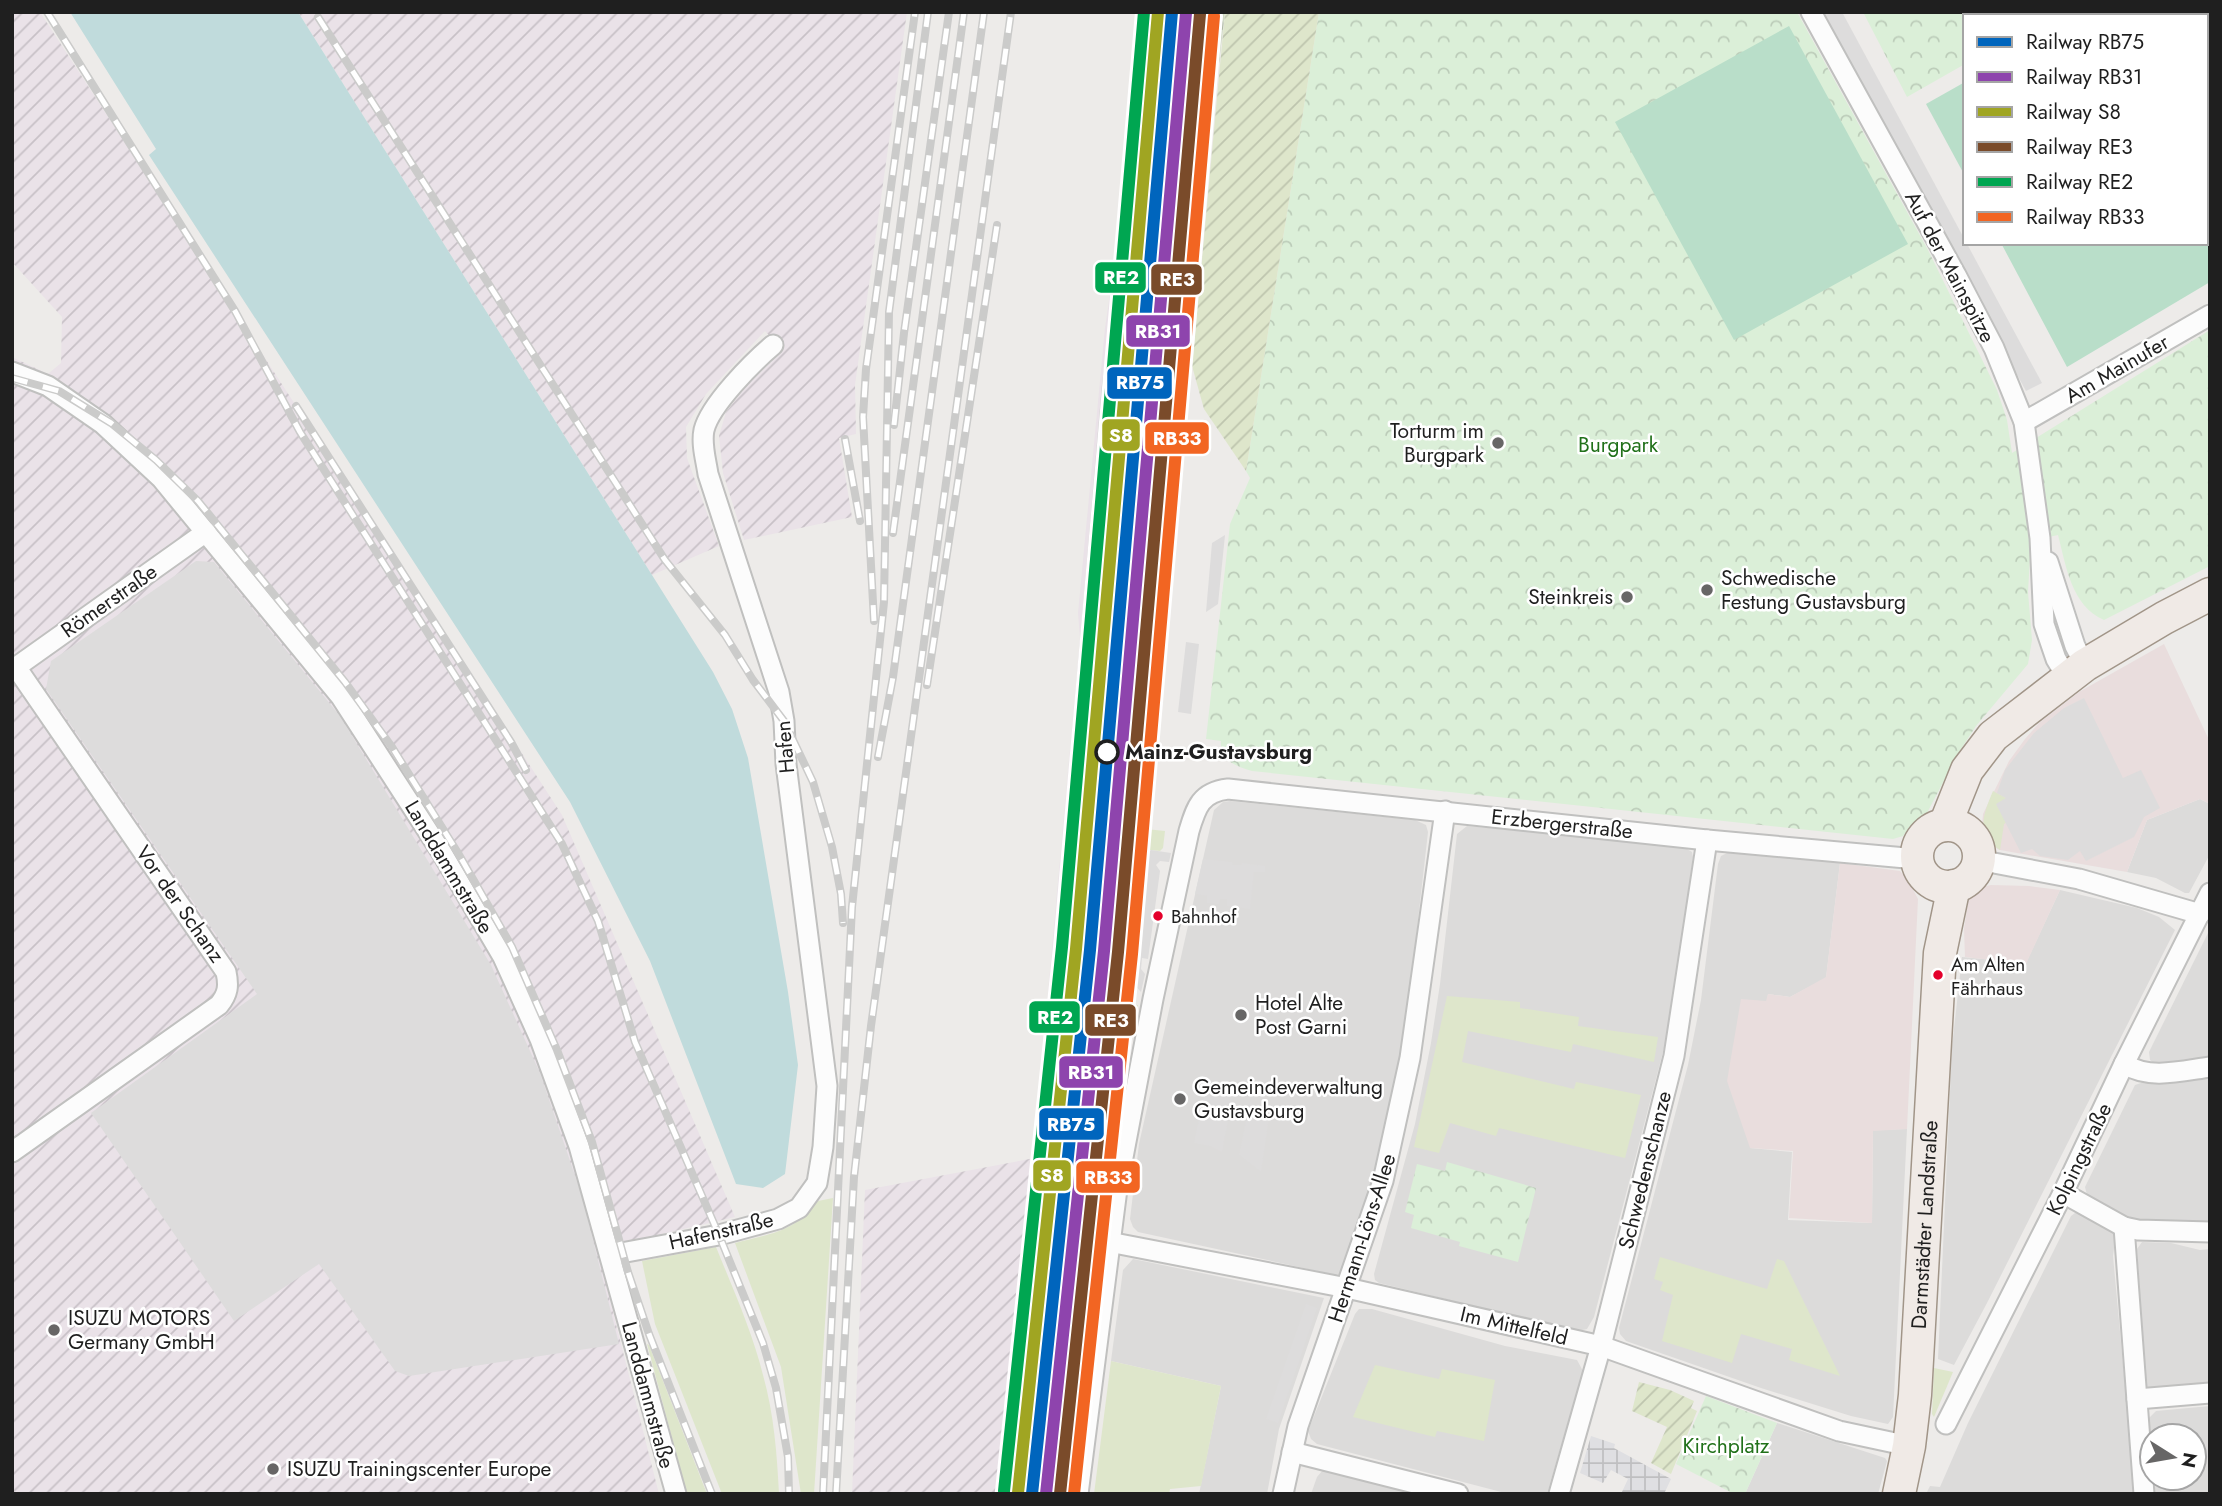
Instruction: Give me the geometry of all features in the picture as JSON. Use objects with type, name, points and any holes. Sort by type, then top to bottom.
[{"type":"main road","points":[[1954,827],[1959,787],[1976,756],[1993,736],[2076,671],[2164,618],[2210,594]]},
{"type":"main road","points":[[1954,827],[1975,842],[1978,860],[1970,877],[1946,885],[1922,872],[1917,851],[1924,836],[1930,831],[1954,827]]},
{"type":"main road","name":"Darmstädter Landstraße","points":[[1899,1494],[1909,1446],[1915,1395],[1946,885]]},
{"type":"street","name":"Auf der Mainspitze","points":[[1811,12],[1994,348],[2024,422],[2040,538],[2066,620],[2076,671]]},
{"type":"street","name":"Am Mainufer","points":[[2024,422],[2210,315]]},
{"type":"street","name":"Hafen","points":[[773,345],[762,354],[709,416],[704,433],[704,449],[708,474],[775,679],[784,721],[786,764],[827,1086],[823,1147],[817,1183]]},
{"type":"street","name":"Landdammstraße","points":[[12,372],[48,386],[103,424],[161,478],[266,603],[356,719],[442,853],[503,957],[540,1039],[579,1146],[676,1494]]},
{"type":"street","name":"Römerstraße","points":[[14,668],[206,532]]},
{"type":"street","name":"Vor der Schanz","points":[[12,1152],[219,1005],[227,995],[229,983],[226,972],[14,668]]},
{"type":"street","name":"Erzbergerstraße","points":[[1109,1242],[1128,1128],[1189,831],[1196,807],[1207,794],[1228,789],[1707,840],[1917,859]]},
{"type":"street","name":"Hermann-Löns-Allee","points":[[1283,1494],[1298,1426],[1383,1181],[1410,1058],[1444,811]]},
{"type":"street","name":"Schwedenschanze","points":[[1559,1494],[1601,1346],[1674,1056],[1707,840]]},
{"type":"street","points":[[1978,860],[2079,879],[2200,914]]},
{"type":"street","name":"Kolpingstraße","points":[[1946,1424],[2210,893]]},
{"type":"street","points":[[2124,1063],[2134,1070],[2151,1074],[2210,1067]]},
{"type":"street","name":"Hafenstraße","points":[[610,1255],[719,1235],[778,1219],[799,1208],[817,1183]]},
{"type":"street","points":[[2063,1193],[2124,1227],[2138,1230],[2210,1232]]},
{"type":"street","points":[[2124,1227],[2144,1494]]},
{"type":"street","name":"Im Mittelfeld","points":[[1109,1242],[1347,1288],[1601,1346],[1839,1430],[1909,1446]]},
{"type":"street","points":[[1078,1494],[1109,1242]]},
{"type":"street","points":[[2137,1399],[2210,1392]]},
{"type":"street","points":[[1292,1452],[1458,1494]]},
{"type":"shaded area","points":[[12,12],[40,12],[562,815],[735,1217],[597,1249],[659,1494],[12,1494],[12,357],[48,374],[61,363],[62,317],[12,262]]},
{"type":"shaded area","points":[[298,12],[907,12],[855,385],[856,434],[839,438],[852,517],[744,540],[723,473],[719,436],[726,412],[748,384],[783,351],[765,331],[706,394],[686,427],[687,458],[719,546],[652,575]]},
{"type":"shaded area","points":[[1158,12],[1189,12],[1164,289],[1173,295],[1168,389],[1146,636],[1155,637],[1141,829],[1136,829],[1096,1188],[1094,1231],[1060,1494],[1011,1494],[1041,1243],[1040,1157],[1045,1026],[1080,638],[1078,613],[1105,328],[1122,213]]},
{"type":"shaded area","points":[[1819,12],[1842,12],[1963,236],[1963,245],[1968,245],[2042,383],[2026,391]]},
{"type":"shaded area","points":[[2210,12],[2210,112],[2208,14],[2159,14]]},
{"type":"shaded area","points":[[1225,535],[1218,604],[1206,612],[1212,543]]},
{"type":"shaded area","points":[[196,561],[214,562],[340,716],[491,965],[540,1073],[582,1196],[619,1344],[409,1376],[395,1371],[319,1264],[234,1321],[91,1113],[257,994],[46,689],[51,661]]},
{"type":"shaded area","points":[[1186,642],[1199,644],[1191,714],[1178,712]]},
{"type":"shaded area","points":[[2164,644],[2210,742],[2210,804],[2200,799],[2147,820],[2127,872],[1994,847],[1982,826],[1983,814],[2009,761],[2025,739],[2039,723],[2079,692]]},
{"type":"shaded area","points":[[2084,698],[2123,778],[2141,770],[2160,808],[2144,817],[2134,837],[2086,861],[2080,851],[2068,860],[2040,856],[2032,849],[2021,853],[1996,804],[2006,798],[1997,793],[2005,770],[2034,733],[2064,708]]},
{"type":"shaded area","points":[[2200,799],[2210,804],[2210,854],[2189,893],[2156,878],[2127,872],[2147,820]]},
{"type":"shaded area","points":[[1223,802],[1415,820],[1426,825],[1428,832],[1404,1043],[1385,1143],[1342,1273],[1336,1275],[1138,1232],[1130,1219],[1139,1144],[1214,810]]},
{"type":"shaded area","points":[[1467,826],[1608,839],[1687,849],[1692,852],[1677,977],[1664,1048],[1594,1317],[1587,1329],[1578,1331],[1375,1280],[1374,1274],[1415,1124],[1440,984],[1457,834]]},
{"type":"shaded area","points":[[1151,850],[1171,853],[1169,862],[1160,861],[1156,865],[1160,871],[1148,959],[1142,958],[1141,969],[1145,974],[1141,992],[1125,974],[1143,857]]},
{"type":"shaded area","points":[[1729,852],[1840,863],[1826,978],[1790,997],[1768,994],[1750,1148],[1792,1152],[1788,1220],[1872,1223],[1873,1130],[1907,1129],[1893,1417],[1888,1424],[1851,1416],[1761,1388],[1626,1341],[1620,1334],[1619,1328],[1688,1065],[1701,1000],[1718,864],[1721,856]]},
{"type":"shaded area","points":[[1203,859],[1232,862],[1233,865],[1242,863],[1265,866],[1265,872],[1254,872],[1250,909],[1227,906],[1227,899],[1220,899],[1219,904],[1207,903],[1207,896],[1195,894]]},
{"type":"shaded area","points":[[1840,863],[1900,871],[1918,899],[1907,1129],[1873,1131],[1872,1223],[1789,1218],[1793,1151],[1750,1148],[1727,1081],[1741,999],[1766,1001],[1768,994],[1790,997],[1826,977]]},
{"type":"shaded area","points":[[1991,885],[2060,890],[2026,964],[1965,957],[1964,929],[1968,902],[1982,887]]},
{"type":"shaded area","points":[[2060,890],[2137,908],[2159,917],[2175,930],[1954,1365],[1938,1359],[1952,1047],[1962,957],[2026,963]]},
{"type":"shaded area","points":[[2210,929],[2210,1060],[2155,1064],[2150,1060],[2149,1052]]},
{"type":"shaded area","points":[[2210,1073],[2210,1226],[2137,1222],[2087,1195],[2085,1187],[2135,1085]]},
{"type":"shaded area","points":[[1206,1084],[1234,1090],[1222,1152],[1194,1143]]},
{"type":"shaded area","points":[[1250,1101],[1269,1118],[1261,1172],[1239,1155]]},
{"type":"shaded area","points":[[1040,1157],[1041,1243],[1011,1494],[852,1494],[865,1190]]},
{"type":"shaded area","points":[[2075,1213],[2116,1234],[2113,1256],[2135,1494],[1926,1494],[1930,1486],[1940,1487],[1968,1423],[2071,1216]]},
{"type":"shaded area","points":[[2142,1242],[2210,1249],[2210,1384],[2148,1390],[2146,1386],[2137,1249]]},
{"type":"shaded area","points":[[1133,1259],[1324,1298],[1279,1429],[1267,1494],[1199,1494],[1221,1386],[1111,1361],[1123,1270]]},
{"type":"shaded area","points":[[1306,1304],[1317,1308],[1278,1423],[1266,1419]]},
{"type":"shaded area","points":[[1359,1309],[1372,1309],[1505,1346],[1577,1360],[1583,1371],[1547,1494],[1509,1494],[1317,1444],[1311,1439],[1308,1431]]},
{"type":"shaded area","points":[[2210,1406],[2210,1494],[2155,1494],[2208,1492],[2208,1422],[2149,1422],[2149,1418],[2156,1411]]},
{"type":"shaded area","points":[[1777,1423],[1885,1458],[1887,1461],[1878,1494],[1745,1494]]},
{"type":"shaded area","points":[[1591,1436],[1615,1444],[1614,1448],[1671,1479],[1664,1494],[1621,1494],[1628,1479],[1611,1470],[1603,1483],[1580,1473]]},
{"type":"shaded area","points":[[1323,1470],[1422,1494],[1311,1494],[1317,1477]]},
{"type":"green space","points":[[1207,12],[1225,12],[1219,63],[1203,61]]},
{"type":"green space","points":[[1225,12],[1319,12],[1246,471],[1204,409],[1192,366]]},
{"type":"green space","name":"Burgpark","points":[[1319,12],[1797,12],[1928,250],[1997,390],[2007,420],[2012,453],[2210,330],[2210,566],[2104,620],[2093,614],[2077,595],[2067,571],[2058,535],[2031,541],[2028,592],[2032,640],[2028,664],[1976,726],[1927,813],[1910,826],[1903,836],[1893,839],[1252,771],[1230,762],[1223,753],[1221,741],[1206,739],[1230,524],[1250,478],[1246,471]]},
{"type":"green space","points":[[1863,12],[1984,12],[1985,14],[1963,14],[1963,65],[1907,97]]},
{"type":"green space","points":[[1789,26],[1908,244],[1734,340],[1615,122]]},
{"type":"green space","points":[[1963,83],[1963,172],[1926,104]]},
{"type":"green space","points":[[2208,220],[2210,282],[2067,367],[2002,245],[2208,245]]},
{"type":"green space","points":[[1993,791],[2006,798],[2007,822],[2004,824],[2000,850],[1987,837],[1983,823]]},
{"type":"green space","points":[[1136,828],[1165,831],[1163,848],[1160,851],[1140,849],[1134,843]]},
{"type":"green space","points":[[1128,844],[1134,844],[1117,1003],[1138,1005],[1096,1188],[1094,1231],[1060,1494],[1050,1494],[1081,1244],[1106,951],[1118,952]]},
{"type":"green space","points":[[1447,996],[1520,1002],[1520,1008],[1579,1017],[1578,1026],[1658,1037],[1654,1062],[1573,1044],[1571,1052],[1468,1031],[1462,1062],[1574,1089],[1576,1082],[1641,1095],[1625,1158],[1499,1128],[1496,1136],[1450,1123],[1439,1153],[1414,1147]]},
{"type":"green space","points":[[1447,1162],[1536,1188],[1518,1262],[1459,1246],[1460,1242],[1411,1228],[1414,1215],[1405,1212],[1417,1164],[1445,1171]]},
{"type":"green space","points":[[833,1198],[814,1494],[801,1494],[781,1367],[735,1243],[791,1226],[818,1201]]},
{"type":"green space","points":[[716,1247],[748,1326],[767,1390],[779,1494],[722,1494],[655,1324],[642,1261]]},
{"type":"green space","points":[[1660,1257],[1767,1289],[1777,1259],[1784,1261],[1840,1376],[1789,1360],[1792,1349],[1741,1334],[1732,1363],[1662,1341],[1673,1295],[1660,1290],[1663,1282],[1654,1279]]},
{"type":"green space","points":[[647,1344],[649,1345],[707,1494],[687,1494]]},
{"type":"green space","points":[[1111,1361],[1221,1386],[1201,1486],[1170,1489],[1169,1494],[1094,1494]]},
{"type":"green space","points":[[1375,1365],[1439,1379],[1442,1369],[1495,1380],[1484,1441],[1437,1431],[1435,1437],[1353,1417]]},
{"type":"green space","points":[[1934,1368],[1953,1372],[1934,1417],[1932,1414]]},
{"type":"green space","points":[[1639,1382],[1670,1390],[1694,1401],[1691,1408],[1697,1411],[1671,1474],[1651,1463],[1667,1427],[1632,1411]]},
{"type":"green space","name":"Kirchplatz","points":[[1706,1396],[1777,1423],[1745,1494],[1734,1494],[1676,1464]]},
{"type":"water","points":[[70,12],[298,12],[713,672],[732,709],[748,758],[798,1065],[785,1174],[763,1188],[736,1184],[650,961],[570,802],[149,155],[156,149]]},
{"type":"railway","points":[[47,12],[235,311],[300,432],[562,844],[598,921],[635,1042],[763,1343],[776,1388],[788,1457],[789,1494]]},
{"type":"railway","points":[[874,621],[863,417],[866,369],[915,12]]},
{"type":"railway","points":[[823,1494],[852,907],[884,602],[889,312],[928,12]]},
{"type":"railway","points":[[894,425],[904,333],[949,12]]},
{"type":"railway","points":[[893,533],[964,12]]},
{"type":"railway","points":[[878,757],[893,677],[984,12]]},
{"type":"railway","points":[[836,1494],[854,1177],[871,1026],[1011,12]]},
{"type":"railway","points":[[1023,1494],[1048,1269],[1054,1161],[1052,1016],[1106,384],[1130,205],[1164,12]]},
{"type":"railway","points":[[318,17],[665,560],[725,635],[753,680],[784,721],[813,782],[832,847],[841,894],[843,923]]},
{"type":"railway","points":[[927,685],[997,225]]},
{"type":"railway","points":[[12,378],[59,391],[111,423],[156,460],[198,501],[345,682],[392,747],[512,947],[557,1050],[592,1142],[628,1272],[649,1334],[712,1494]]},
{"type":"railway","points":[[296,406],[511,742],[526,770]]},
{"type":"railway","points":[[845,439],[860,521]]},
{"type":"rail line","name":"RE2","points":[[1004,1491],[1062,947],[1144,12]]},
{"type":"rail line","name":"S8","points":[[1018,1493],[1076,949],[1158,12]]},
{"type":"rail line","name":"RB75","points":[[1032,1494],[1090,950],[1172,12]]},
{"type":"rail line","name":"RB31","points":[[1046,1494],[1104,951],[1186,13]]},
{"type":"rail line","name":"RE3","points":[[1060,1494],[1118,952],[1200,14]]},
{"type":"rail line","name":"RB33","points":[[1074,1494],[1132,954],[1214,16]]},
{"type":"place","name":"Torturm im Burgpark","points":[[1498,443]]},
{"type":"place","name":"Schwedische Festung Gustavsburg","points":[[1707,590]]},
{"type":"place","name":"Steinkreis","points":[[1627,597]]},
{"type":"place","name":"Mainz-Gustavsburg","points":[[1107,752]]},
{"type":"place","name":"Bahnhof","points":[[1158,916]]},
{"type":"place","name":"Am Alten Fährhaus","points":[[1938,975]]},
{"type":"place","name":"Hotel Alte Post Garni","points":[[1241,1015]]},
{"type":"place","name":"Gemeindeverwaltung Gustavsburg","points":[[1180,1099]]},
{"type":"place","name":"ISUZU MOTORS Germany GmbH","points":[[54,1330]]},
{"type":"place","name":"ISUZU Trainingscenter Europe","points":[[273,1469]]}]
